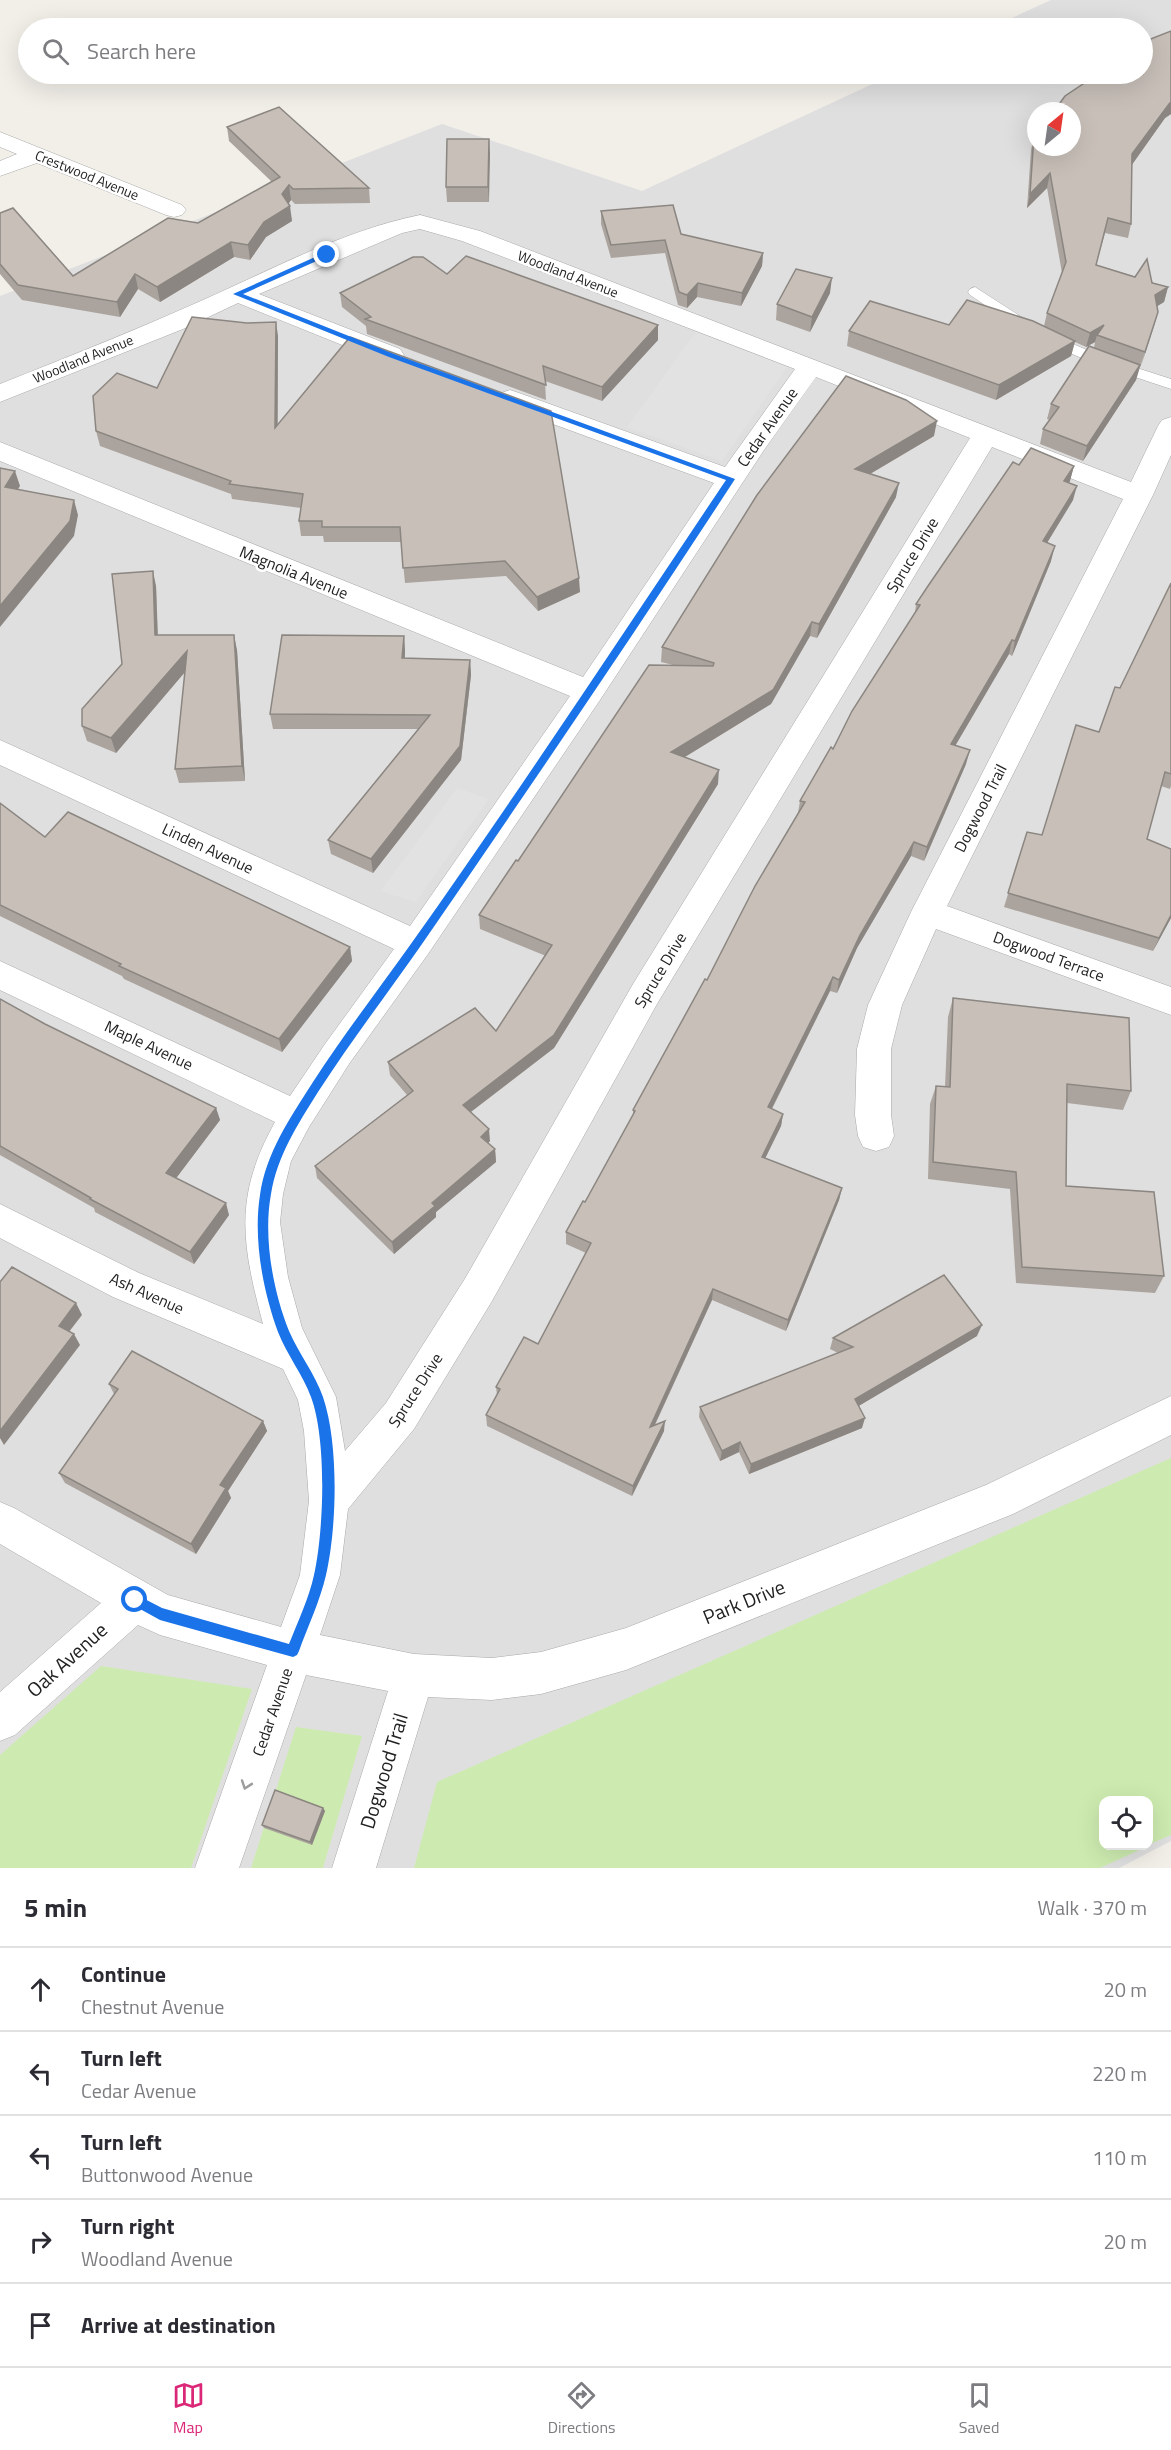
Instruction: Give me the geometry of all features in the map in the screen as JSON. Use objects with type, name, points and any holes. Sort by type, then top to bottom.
[{"type":"street","name":"Crestwood Avenue","points":[[0,139],[174,210]]},
{"type":"street","points":[[0,169],[38,154]]},
{"type":"street","name":"Woodland Avenue","points":[[0,394],[174,323],[395,227],[420,222],[471,236],[1139,495]]},
{"type":"street","points":[[237,294],[413,363]]},
{"type":"street","name":"Cedar Avenue","points":[[217,1868],[320,1575],[329,1501],[324,1431],[317,1397],[284,1332],[268,1277],[262,1222],[265,1194],[274,1158],[297,1116],[337,1054],[416,944],[589,692],[730,479],[811,366]]},
{"type":"street","points":[[490,392],[730,479]]},
{"type":"street","name":"Dogwood Trail","points":[[876,1136],[873,1115],[874,1049],[885,1005],[927,912],[1139,495],[1171,426]]},
{"type":"street","name":"Spruce Drive","points":[[329,1501],[400,1416],[479,1289],[645,994],[986,434]]},
{"type":"street","name":"Magnolia Avenue","points":[[0,451],[589,692]]},
{"type":"street","name":"Linden Avenue","points":[[0,752],[416,944]]},
{"type":"street","name":"Dogwood Terrace","points":[[927,912],[1171,1001]]},
{"type":"street","name":"Maple Avenue","points":[[0,975],[297,1116]]},
{"type":"street","name":"Ash Avenue","points":[[0,1220],[126,1285],[298,1358]]},
{"type":"street","name":"Park Drive","points":[[0,1522],[160,1614],[293,1651],[414,1675],[492,1679],[541,1673],[626,1649],[999,1500],[1171,1416]]},
{"type":"street","name":"Oak Avenue","points":[[0,1720],[135,1600]]},
{"type":"street","name":"Dogwood Trail","points":[[354,1868],[414,1675]]},
{"type":"lane","points":[[975,292],[1015,320],[1063,346],[1171,384]]},
{"type":"shaded area","points":[[1051,0],[1171,0],[1171,1841],[1119,1868],[0,1868],[0,296],[442,124],[642,191],[872,84],[1153,84],[1153,18],[1012,18]]},
{"type":"shaded area","points":[[696,332],[787,367],[722,461],[627,427]]},
{"type":"shaded area","points":[[457,788],[489,799],[416,902],[380,891]]},
{"type":"green space","points":[[1171,1458],[1171,1835],[1153,1843],[1153,1796],[1099,1796],[1099,1850],[1139,1850],[1100,1868],[414,1868],[437,1782]]},
{"type":"green space","points":[[101,1666],[252,1689],[191,1868],[0,1868],[0,1755]]},
{"type":"green space","points":[[296,1727],[362,1736],[323,1868],[251,1868]]},
{"type":"building","points":[[1171,31],[1171,102],[1132,154],[1131,224],[1108,218],[1096,265],[1135,277],[1147,259],[1152,283],[1168,287],[1155,295],[1158,312],[1145,352],[1097,335],[1104,325],[1090,333],[1047,313],[1066,262],[1050,173],[1030,194],[1033,156],[1081,156],[1081,102],[1061,102],[1065,96],[1083,84],[1153,84],[1153,38]]},
{"type":"building","points":[[279,107],[369,188],[293,189],[289,185],[282,194],[290,206],[264,222],[248,245],[231,242],[157,287],[135,274],[117,302],[18,285],[0,264],[0,213],[13,208],[73,276],[168,218],[198,223],[280,177],[227,127]]},
{"type":"building","points":[[447,139],[489,139],[488,187],[446,187]]},
{"type":"building","points":[[673,205],[681,234],[763,253],[742,293],[698,283],[687,295],[679,292],[665,240],[611,245],[601,211]]},
{"type":"building","points":[[466,256],[658,325],[602,387],[543,366],[546,385],[365,319],[371,317],[340,293],[413,257],[423,257],[447,274]]},
{"type":"building","points":[[796,269],[832,278],[812,317],[777,304]]},
{"type":"building","points":[[967,300],[1033,321],[1075,341],[999,385],[849,331],[870,301],[949,325]]},
{"type":"building","points":[[192,317],[247,323],[276,322],[275,428],[350,337],[551,411],[579,578],[537,597],[505,561],[403,568],[400,527],[322,527],[322,521],[299,521],[303,494],[229,484],[231,481],[96,431],[93,396],[117,373],[157,388]]},
{"type":"building","points":[[1089,346],[1140,365],[1087,446],[1043,429],[1059,407],[1051,404]]},
{"type":"building","points":[[846,376],[906,400],[937,421],[855,469],[899,483],[819,624],[812,622],[773,690],[671,752],[719,770],[554,1035],[463,1105],[489,1129],[481,1137],[495,1149],[432,1203],[435,1206],[392,1242],[315,1166],[413,1091],[388,1062],[475,1008],[496,1031],[552,945],[479,915],[516,860],[518,861],[649,665],[713,666],[714,663],[662,647],[757,495]]},
{"type":"building","points":[[1031,448],[1074,466],[1064,481],[1077,486],[1043,541],[1055,546],[1015,641],[1012,640],[951,744],[970,750],[927,847],[914,842],[860,935],[839,980],[833,977],[768,1107],[783,1114],[762,1157],[842,1188],[788,1320],[713,1289],[650,1427],[665,1421],[633,1486],[486,1415],[500,1389],[496,1387],[524,1337],[538,1344],[591,1243],[566,1232],[635,1111],[633,1110],[705,979],[707,980],[755,886],[805,802],[800,801],[831,747],[833,749],[852,711],[920,605],[916,604],[1013,462],[1019,465]]},
{"type":"building","points":[[0,468],[15,471],[5,487],[74,500],[70,521],[0,606]]},
{"type":"building","points":[[153,571],[155,635],[234,635],[242,766],[175,769],[187,651],[111,738],[82,726],[82,709],[122,664],[112,574]]},
{"type":"building","points":[[1171,583],[1171,774],[1165,772],[1147,839],[1171,849],[1171,915],[1159,938],[1008,893],[1027,832],[1042,835],[1076,725],[1099,732],[1115,687],[1120,688]]},
{"type":"building","points":[[282,635],[404,636],[402,658],[470,660],[460,746],[371,859],[328,840],[430,715],[270,714]]},
{"type":"building","points":[[0,803],[45,837],[68,812],[350,947],[279,1039],[119,966],[121,964],[0,905]]},
{"type":"building","points":[[953,998],[1129,1018],[1131,1091],[1067,1084],[1066,1186],[1154,1192],[1164,1276],[1022,1267],[1016,1172],[933,1162],[936,1086],[950,1087]]},
{"type":"building","points":[[0,999],[45,1024],[216,1108],[166,1173],[226,1203],[190,1252],[90,1199],[0,1146]]},
{"type":"building","points":[[12,1267],[76,1303],[59,1326],[74,1334],[0,1431],[0,1282]]},
{"type":"building","points":[[944,1275],[982,1325],[855,1399],[865,1418],[751,1464],[740,1442],[722,1451],[700,1407],[853,1347],[833,1338]]},
{"type":"building","points":[[132,1351],[263,1421],[220,1485],[226,1488],[191,1544],[59,1473],[118,1389],[109,1384]]},
{"type":"building","points":[[275,1790],[323,1808],[310,1842],[262,1825]]},
{"type":"route","points":[[135,1600],[160,1614],[293,1651],[320,1575],[329,1501],[324,1431],[317,1397],[284,1332],[268,1277],[262,1222],[265,1194],[274,1158],[297,1116],[337,1054],[416,944],[589,692],[730,479],[391,355],[237,294],[327,255]]}]
